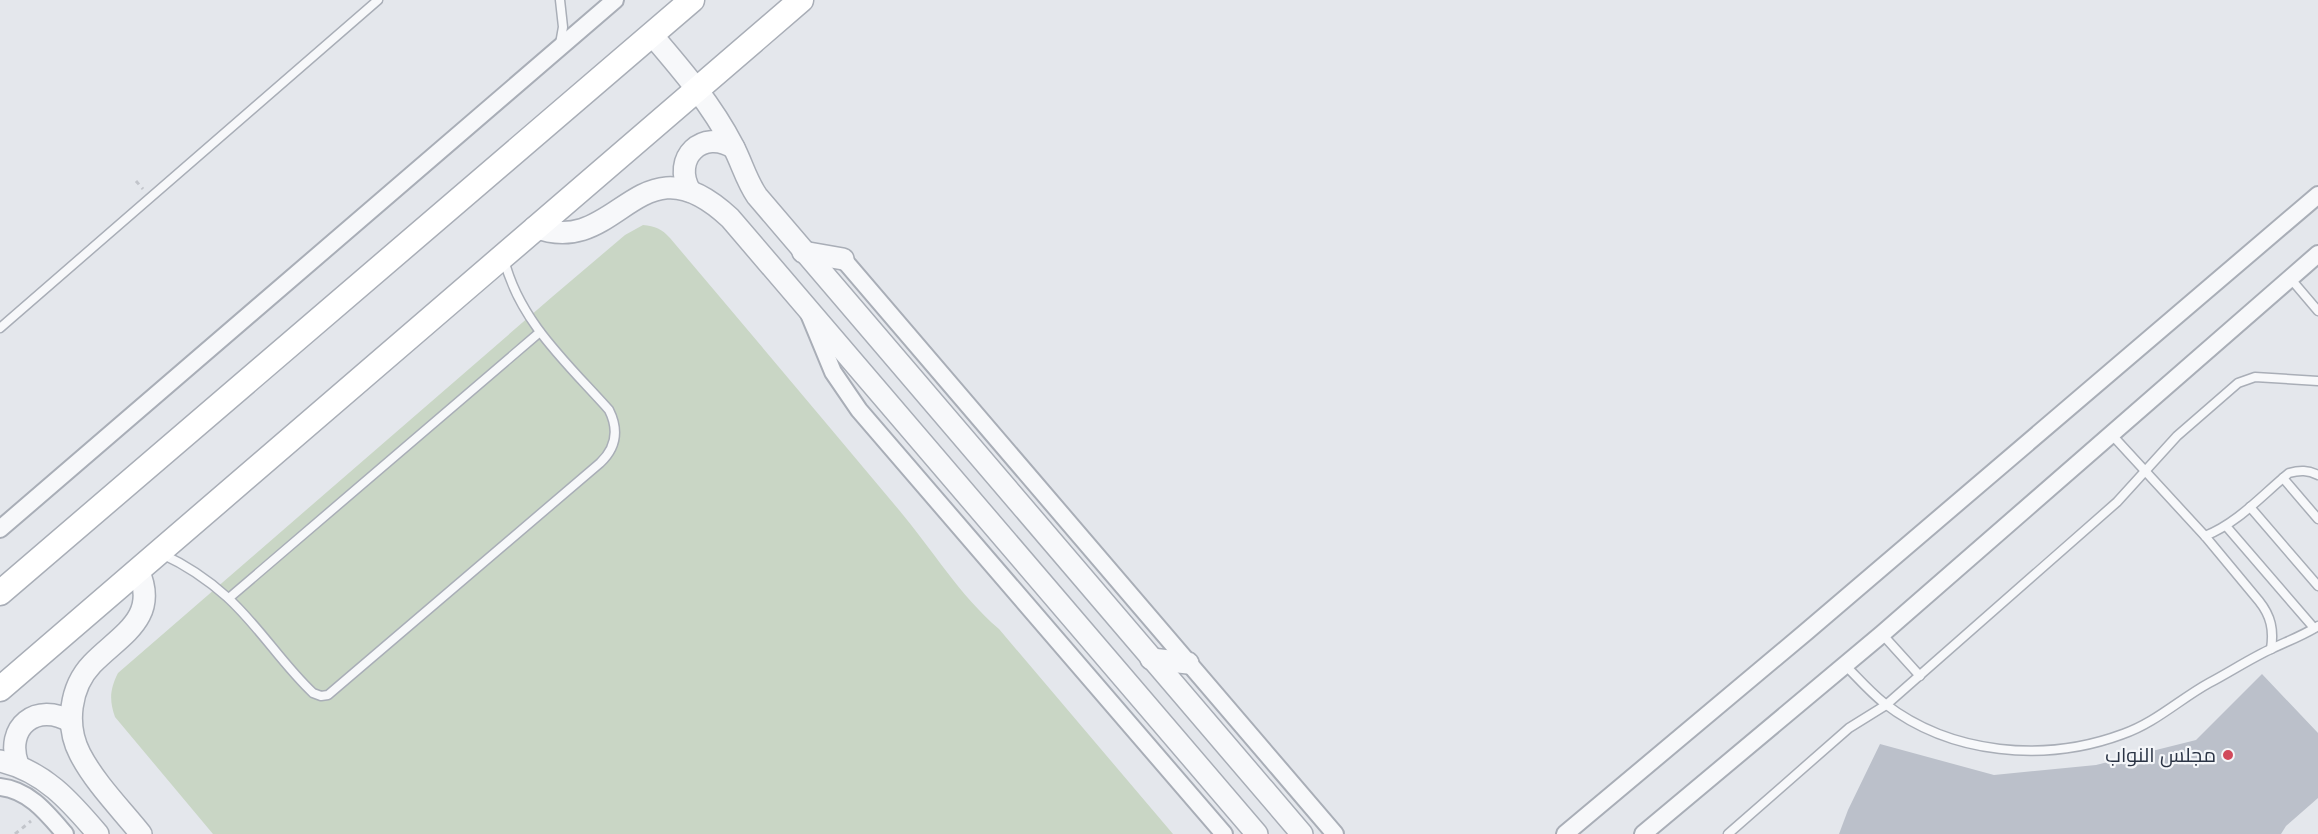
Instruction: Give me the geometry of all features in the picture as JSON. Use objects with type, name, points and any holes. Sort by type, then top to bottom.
[{"type":"main road","points":[[0,592],[692,0]]},
{"type":"main road","points":[[0,689],[801,0]]},
{"type":"street","points":[[0,529],[615,0]]},
{"type":"street","points":[[652,35],[697,88],[734,148],[747,181],[757,196],[1302,834]]},
{"type":"street","points":[[690,191],[686,184],[684,168],[686,160],[695,148],[710,141],[718,141],[734,148]]},
{"type":"street","points":[[535,227],[551,233],[568,234],[585,230],[601,222],[645,192],[663,188],[690,191],[713,203],[729,218],[807,308],[1257,834]]},
{"type":"street","points":[[1564,834],[1806,632],[2318,195]]},
{"type":"street","points":[[803,252],[843,259],[1335,834]]},
{"type":"street","points":[[1643,834],[1882,634],[2290,278],[2316,261]]},
{"type":"street","points":[[807,308],[812,326],[828,362],[845,392],[1224,834]]},
{"type":"street","points":[[138,570],[143,582],[144,594],[139,617],[125,636],[96,660],[82,678],[76,692],[71,722],[79,753],[141,834]]},
{"type":"street","points":[[1151,659],[1188,663]]},
{"type":"street","points":[[71,722],[55,714],[46,714],[38,715],[23,724],[15,740],[9,763],[50,784],[69,801],[98,834]]},
{"type":"street","points":[[0,787],[24,794],[44,810],[65,834]]},
{"type":"lane","points":[[0,328],[378,0]]},
{"type":"lane","points":[[558,49],[563,27],[560,0]]},
{"type":"lane","points":[[158,552],[194,571],[229,598],[307,688],[321,696],[328,694],[607,457],[615,439],[614,419],[609,410],[540,332],[516,296],[503,255]]},
{"type":"lane","points":[[2290,278],[2318,312]]},
{"type":"lane","points":[[229,598],[540,332]]},
{"type":"lane","points":[[1728,834],[1856,723],[1886,705],[1920,676],[2116,502],[2177,436],[2238,382],[2255,377],[2318,381]]},
{"type":"lane","points":[[2112,435],[2205,536],[2267,611],[2273,636],[2271,649]]},
{"type":"lane","points":[[2205,536],[2226,526],[2289,473],[2300,470],[2318,475]]},
{"type":"lane","points":[[2283,478],[2318,519]]},
{"type":"lane","points":[[2250,507],[2318,586]]},
{"type":"lane","points":[[1845,665],[1886,705],[1926,728],[1958,741],[2025,752],[2059,750],[2092,744],[2125,734],[2158,717],[2203,687],[2316,627],[2226,526]]},
{"type":"lane","points":[[1882,634],[1920,676]]},
{"type":"green space","points":[[643,225],[658,228],[670,238],[899,510],[959,587],[999,629],[1173,834],[213,834],[115,717],[111,695],[118,673],[552,297],[625,235]]},
{"type":"building","name":"مجلس النواب","points":[[2262,674],[2318,733],[2318,798],[2286,826],[2281,834],[1839,834],[1880,744],[1994,775],[2096,765],[2196,740]]},
{"type":"place","name":"مجلس النواب","points":[[2228,755]]}]
